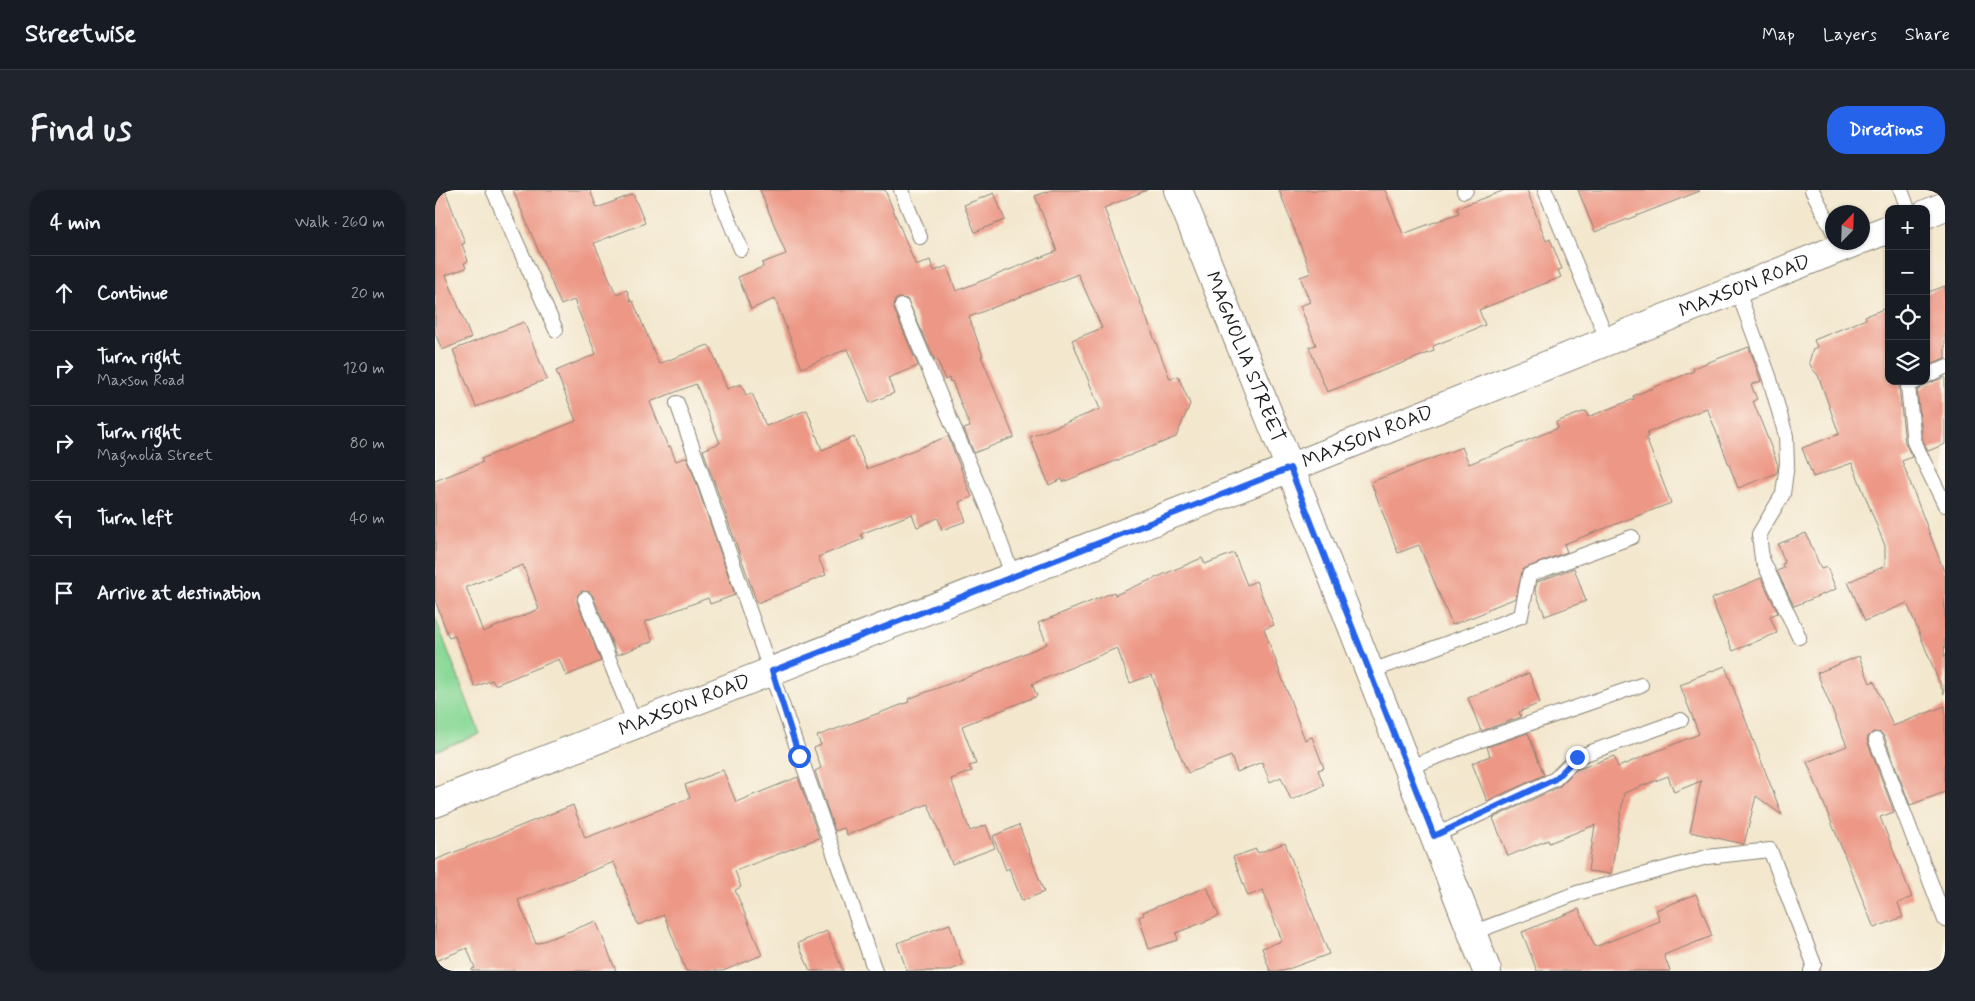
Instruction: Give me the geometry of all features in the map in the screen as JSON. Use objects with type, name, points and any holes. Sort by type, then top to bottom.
[{"type":"street","name":"MAGNOLIA STREET","points":[[1178,190],[1290,468],[1487,971]]},
{"type":"street","points":[[1930,212],[1945,206]]},
{"type":"street","name":"MAXSON ROAD","points":[[1870,234],[1885,230]]},
{"type":"street","name":"MAXSON ROAD","points":[[435,803],[1290,468],[1737,289],[1826,250]]},
{"type":"lane","points":[[493,190],[556,330]]},
{"type":"lane","points":[[717,190],[741,249]]},
{"type":"lane","points":[[901,190],[920,237]]},
{"type":"lane","points":[[1545,190],[1608,341]]},
{"type":"lane","points":[[1812,190],[1825,210]]},
{"type":"lane","points":[[1901,190],[1907,205]]},
{"type":"lane","points":[[1737,289],[1769,376],[1786,436],[1787,464],[1783,494],[1759,534],[1762,559],[1799,637]]},
{"type":"lane","points":[[902,306],[988,508],[1013,576]]},
{"type":"lane","points":[[1930,374],[1945,367]]},
{"type":"lane","points":[[1910,385],[1908,386],[1914,442],[1945,505]]},
{"type":"lane","points":[[677,403],[875,971]]},
{"type":"lane","points":[[1369,672],[1521,616],[1529,575],[1632,537]]},
{"type":"lane","points":[[585,599],[635,724]]},
{"type":"lane","points":[[1407,768],[1641,685]]},
{"type":"lane","points":[[1434,836],[1555,779],[1577,757],[1681,720]]},
{"type":"lane","points":[[1876,740],[1945,920]]},
{"type":"lane","points":[[1472,933],[1577,893],[1707,857],[1770,850],[1813,964],[1811,971]]},
{"type":"green space","points":[[435,617],[480,734],[435,751]]},
{"type":"building","points":[[435,190],[445,190],[465,243],[462,244],[468,261],[464,263],[466,268],[446,275],[471,338],[442,350],[435,333]]},
{"type":"building","points":[[513,190],[590,190],[597,208],[633,194],[645,223],[594,243],[616,294],[627,290],[631,302],[633,301],[659,364],[708,345],[711,348],[727,389],[741,384],[746,395],[752,393],[766,426],[807,410],[822,450],[854,437],[867,469],[948,436],[972,497],[959,502],[966,521],[942,530],[938,518],[917,527],[912,514],[861,534],[863,539],[818,557],[826,575],[757,603],[703,450],[720,443],[696,384],[650,402],[668,447],[670,446],[676,461],[687,457],[735,595],[710,604],[708,598],[645,622],[653,641],[617,655],[593,596],[590,592],[582,591],[578,594],[577,602],[601,661],[566,676],[559,659],[495,685],[492,680],[475,687],[455,636],[449,638],[435,600],[435,481],[483,462],[481,459],[576,421],[556,371],[596,354],[574,300],[561,305]],"holes":[[[523,565],[539,609],[483,632],[466,587]]]},
{"type":"building","points":[[760,190],[885,190],[916,266],[930,260],[934,271],[947,266],[956,291],[1057,251],[1035,196],[1052,190],[1147,190],[1104,208],[1170,379],[1178,376],[1190,404],[1176,437],[1063,482],[1062,479],[1049,485],[1030,437],[1100,409],[1072,340],[1102,328],[1078,274],[969,317],[983,356],[981,356],[1014,437],[974,453],[964,429],[970,427],[952,381],[950,382],[949,378],[945,380],[937,359],[935,360],[907,299],[899,298],[895,300],[894,309],[918,366],[888,378],[894,393],[870,403],[847,349],[802,368],[775,299],[751,309],[738,277],[763,267],[762,263],[786,254]]},
{"type":"building","points":[[1279,190],[1385,190],[1403,234],[1459,213],[1457,208],[1505,190],[1527,190],[1546,241],[1550,239],[1562,269],[1558,270],[1561,277],[1479,310],[1485,325],[1433,346],[1434,351],[1327,392],[1309,347],[1316,345],[1300,306],[1310,302],[1300,277],[1311,273]]},
{"type":"building","points":[[1578,190],[1699,190],[1700,191],[1595,232]]},
{"type":"building","points":[[994,193],[1005,220],[975,232],[964,205]]},
{"type":"building","points":[[1945,286],[1945,358],[1930,364],[1930,295],[1930,292]]},
{"type":"building","points":[[1885,308],[1885,385],[1900,385],[1905,443],[1912,457],[1902,461],[1945,574],[1944,694],[1907,603],[1865,621],[1848,582],[1885,566],[1885,546],[1852,463],[1813,477],[1802,448],[1839,434],[1818,375],[1809,362],[1813,349],[1817,347],[1814,340],[1866,319],[1865,316]]},
{"type":"building","points":[[524,322],[547,379],[476,407],[453,350]]},
{"type":"building","points":[[1749,347],[1761,381],[1751,385],[1757,399],[1753,401],[1778,465],[1777,473],[1738,488],[1707,408],[1647,433],[1648,437],[1646,438],[1671,503],[1564,544],[1567,552],[1523,569],[1516,598],[1452,625],[1419,545],[1398,553],[1371,482],[1462,447],[1469,464],[1558,428],[1556,422],[1586,411],[1588,417],[1634,399],[1633,396],[1694,371],[1693,368]]},
{"type":"building","points":[[1945,377],[1945,444],[1928,451],[1923,440],[1917,391],[1925,385],[1930,385],[1930,383]]},
{"type":"building","points":[[1806,533],[1821,569],[1827,567],[1836,589],[1794,606],[1777,571],[1784,568],[1782,564],[1785,563],[1778,544]]},
{"type":"building","points":[[1234,553],[1247,585],[1256,581],[1274,625],[1264,629],[1305,740],[1312,737],[1324,768],[1318,770],[1324,786],[1291,800],[1281,777],[1270,782],[1262,762],[1237,772],[1231,756],[1188,773],[1177,748],[1152,675],[1130,683],[1117,648],[1032,684],[1037,696],[962,726],[976,764],[969,766],[972,771],[951,779],[970,831],[986,825],[995,848],[952,864],[928,804],[847,835],[844,828],[835,831],[815,771],[821,768],[814,748],[821,745],[817,736],[909,702],[908,699],[983,671],[1047,644],[1038,623],[1114,592],[1115,595],[1202,558],[1205,564]]},
{"type":"building","points":[[1574,568],[1586,601],[1545,616],[1535,590],[1537,582]]},
{"type":"building","points":[[1761,578],[1778,613],[1770,616],[1777,633],[1733,651],[1711,599]]},
{"type":"building","points":[[1859,656],[1870,683],[1874,681],[1893,726],[1945,706],[1945,792],[1910,805],[1884,736],[1881,733],[1873,732],[1867,738],[1894,812],[1880,817],[1912,897],[1898,903],[1903,917],[1874,928],[1807,762],[1847,746],[1817,673]]},
{"type":"building","points":[[1725,666],[1782,815],[1756,796],[1744,844],[1690,832],[1701,781],[1674,792],[1668,776],[1624,793],[1611,874],[1588,871],[1595,825],[1549,843],[1548,840],[1508,856],[1493,818],[1559,787],[1576,770],[1614,756],[1618,767],[1699,734],[1680,685]]},
{"type":"building","points":[[1529,673],[1540,703],[1519,712],[1521,717],[1481,731],[1468,698]]},
{"type":"building","points":[[1528,733],[1544,775],[1487,801],[1472,763],[1490,756],[1487,747]]},
{"type":"building","points":[[723,770],[736,802],[798,777],[819,838],[735,871],[741,887],[735,890],[762,955],[723,971],[686,971],[664,915],[638,925],[614,862],[518,900],[536,944],[596,921],[616,971],[472,971],[475,968],[467,948],[435,961],[435,860],[573,805],[585,838],[690,798],[685,785]]},
{"type":"building","points":[[1019,825],[1044,892],[1022,901],[1009,868],[1006,870],[993,836]]},
{"type":"building","points":[[1285,843],[1329,954],[1283,971],[1270,971],[1262,948],[1282,941],[1263,890],[1248,896],[1233,857],[1256,849],[1258,853]]},
{"type":"building","points":[[1207,887],[1219,916],[1176,933],[1178,940],[1149,949],[1139,917],[1144,915],[1143,912]]},
{"type":"building","points":[[1696,894],[1712,936],[1664,955],[1670,971],[1537,971],[1522,932],[1579,909],[1595,947],[1660,921],[1656,910]]},
{"type":"building","points":[[950,924],[963,965],[948,971],[907,971],[897,943]]},
{"type":"building","points":[[827,931],[843,971],[810,971],[798,943]]},
{"type":"route","points":[[799,756],[772,671],[1290,468],[1434,836],[1555,779],[1577,757]]}]
